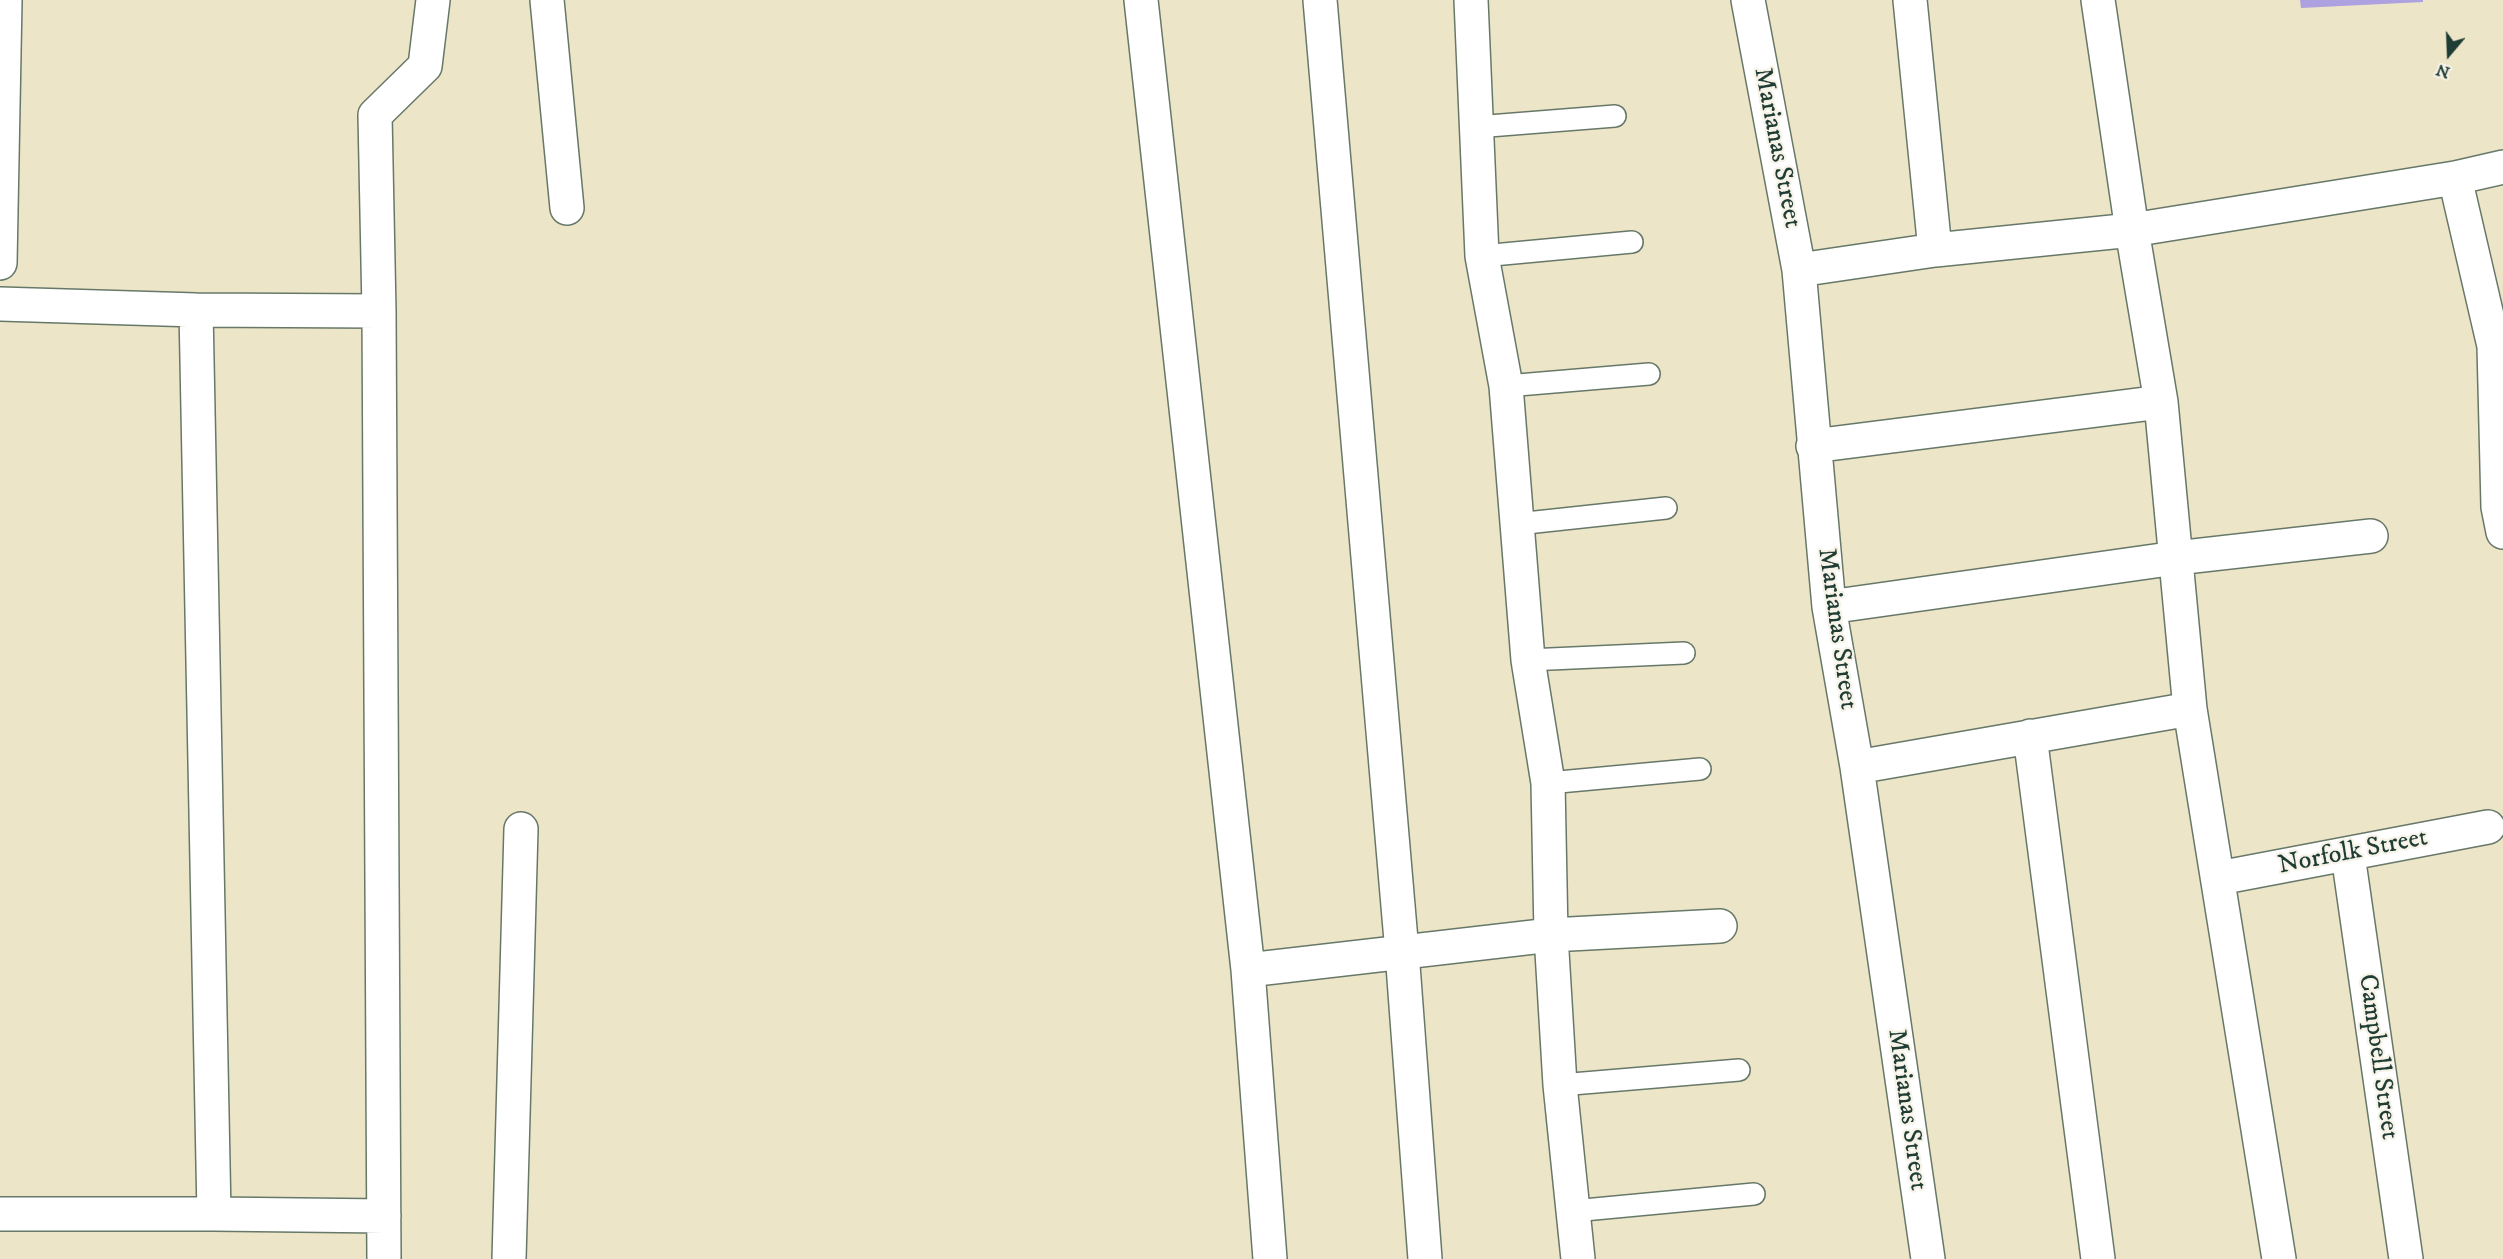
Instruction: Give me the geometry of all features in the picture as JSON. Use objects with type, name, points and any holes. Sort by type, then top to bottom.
[{"type":"street","points":[[0,263],[5,0]]},
{"type":"street","points":[[384,1259],[380,311],[375,115],[425,66],[433,0]]},
{"type":"street","points":[[547,0],[567,208]]},
{"type":"street","points":[[1141,0],[1248,970],[1270,1259]]},
{"type":"street","points":[[1320,0],[1402,952],[1425,1259]]},
{"type":"street","points":[[1471,0],[1482,256],[1506,386],[1528,660],[1548,783],[1551,934],[1560,1086],[1578,1259]]},
{"type":"street","name":"Marianas Street","points":[[1748,0],[1799,270],[1829,608],[1857,767],[1928,1259]]},
{"type":"street","points":[[1910,0],[1935,250]]},
{"type":"street","points":[[2098,0],[2132,230],[2161,402],[2190,709],[2278,1259]]},
{"type":"street","points":[[1799,270],[1935,250],[2132,230],[2455,178],[2503,167]]},
{"type":"street","points":[[2455,178],[2498,345],[2501,515]]},
{"type":"street","points":[[0,304],[196,310],[380,311]]},
{"type":"street","points":[[196,310],[214,1214]]},
{"type":"street","points":[[1814,446],[2161,402]]},
{"type":"street","points":[[1829,608],[2176,558],[2371,536]]},
{"type":"street","points":[[1857,767],[2190,709]]},
{"type":"street","points":[[2030,736],[2098,1259]]},
{"type":"street","name":"Norfolk Street","points":[[2218,878],[2488,827]]},
{"type":"street","points":[[509,1259],[521,829]]},
{"type":"street","name":"Campbell Street","points":[[2348,855],[2406,1259]]},
{"type":"street","points":[[1248,970],[1551,934],[1720,926]]},
{"type":"street","points":[[0,1214],[384,1216]]},
{"type":"lane","points":[[1476,127],[1615,116]]},
{"type":"lane","points":[[1482,256],[1632,242]]},
{"type":"lane","points":[[1506,386],[1649,374]]},
{"type":"lane","points":[[1517,524],[1666,508]]},
{"type":"lane","points":[[1528,660],[1684,653]]},
{"type":"lane","points":[[1548,783],[1700,769]]},
{"type":"lane","points":[[1560,1086],[1739,1070]]},
{"type":"lane","points":[[1573,1211],[1754,1194]]},
{"type":"building","points":[[2300,0],[2423,0],[2423,2],[2301,8]]}]
